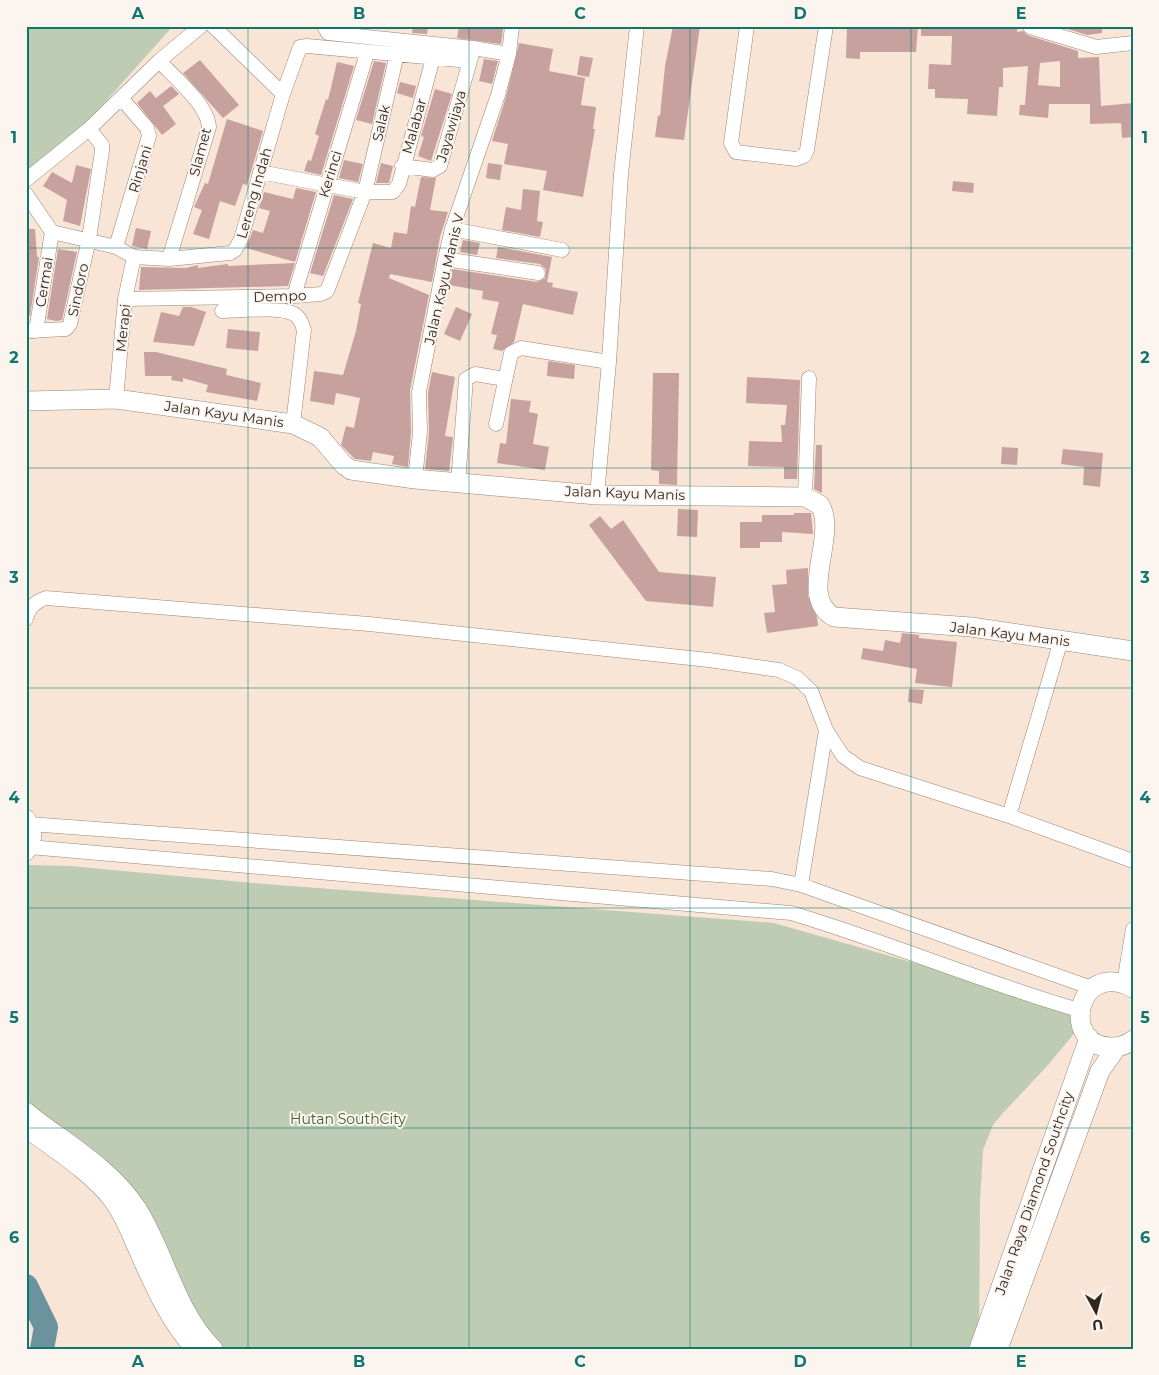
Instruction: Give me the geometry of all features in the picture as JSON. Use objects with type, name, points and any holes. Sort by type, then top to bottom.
[{"type":"street","points":[[26,180],[122,99],[159,61],[201,26]]},
{"type":"street","points":[[213,26],[283,94]]},
{"type":"street","points":[[324,26],[328,33],[367,32],[471,55],[510,54]]},
{"type":"street","name":"Jalan Kayu Manis V","points":[[415,479],[420,432],[419,392],[445,259],[452,229],[510,54],[512,26]]},
{"type":"street","points":[[597,495],[609,362],[621,174],[637,26]]},
{"type":"street","points":[[747,26],[731,143],[732,148],[736,152],[796,160],[804,156],[807,150],[826,26]]},
{"type":"street","points":[[1030,27],[1096,47],[1133,43]]},
{"type":"street","name":"Lereng Indah","points":[[134,257],[169,259],[223,254],[235,250],[241,239],[283,94],[300,47],[307,46],[434,58],[471,55]]},
{"type":"street","name":"Kerinci","points":[[294,296],[326,184],[367,53]]},
{"type":"street","name":"Salak","points":[[365,192],[397,54]]},
{"type":"street","name":"Jayawijaya","points":[[402,166],[433,170],[440,166],[471,55]]},
{"type":"street","name":"Malabar","points":[[365,192],[393,192],[399,184],[402,166],[434,58]]},
{"type":"street","name":"Slamet","points":[[159,61],[199,104],[208,119],[209,127],[169,259]]},
{"type":"street","name":"Rinjani","points":[[116,247],[149,136],[146,128],[122,99]]},
{"type":"street","points":[[89,128],[102,148],[89,239]]},
{"type":"street","points":[[260,172],[365,192]]},
{"type":"street","name":"Dempo","points":[[126,299],[321,294],[330,287],[365,192]]},
{"type":"street","points":[[26,194],[52,232],[89,239],[116,247],[134,257]]},
{"type":"street","points":[[452,229],[562,250]]},
{"type":"street","name":"Cermai","points":[[31,331],[52,232]]},
{"type":"street","name":"Sindoro","points":[[31,331],[66,329],[69,327],[89,239]]},
{"type":"street","name":"Merapi","points":[[116,399],[126,299],[134,257]]},
{"type":"street","points":[[445,259],[538,274]]},
{"type":"street","points":[[222,311],[284,311],[294,314],[301,320],[304,330],[293,424]]},
{"type":"street","points":[[496,424],[511,353],[520,348],[609,362]]},
{"type":"street","points":[[458,483],[466,379],[475,374],[505,379]]},
{"type":"street","points":[[805,497],[809,378]]},
{"type":"street","name":"Jalan Kayu Manis","points":[[26,401],[116,399],[293,424],[320,437],[344,465],[351,470],[415,479],[597,495],[805,497],[820,505],[825,517],[818,593],[819,602],[826,612],[843,618],[972,627],[1133,651]]},
{"type":"street","points":[[26,619],[28,611],[35,602],[46,598],[369,624],[709,660],[779,670],[797,678],[811,691],[826,730],[843,756],[860,768],[1010,816],[1133,861]]},
{"type":"street","points":[[1010,816],[1061,640]]},
{"type":"street","points":[[800,884],[826,730]]},
{"type":"street","points":[[1079,1010],[1039,998],[835,926],[791,913],[28,849],[32,836],[28,822],[772,879],[800,884],[1092,988]]},
{"type":"street","points":[[1125,1044],[1107,1047],[1089,1038],[1081,1025],[1079,1010],[1084,998],[1092,988],[1102,983],[1113,981],[1128,985],[1133,928]]},
{"type":"street","name":"Jalan Raya Diamond Southcity","points":[[979,1349],[1089,1038]]},
{"type":"street","name":"Jalan Raya Diamond Southcity","points":[[998,1349],[1100,1071],[1125,1044]]},
{"type":"street","points":[[26,1112],[104,1172],[137,1209],[183,1310],[213,1349]]},
{"type":"street","points":[[26,1127],[87,1175],[113,1199],[128,1225],[163,1303],[176,1326],[195,1349]]},
{"type":"green space","points":[[26,26],[173,26],[73,138],[26,171]]},
{"type":"green space","name":"Hutan SouthCity","points":[[26,865],[70,866],[265,884],[774,923],[1079,1010],[1081,1025],[1048,1065],[993,1125],[983,1150],[980,1202],[979,1349],[213,1349],[153,1240],[26,1112]]},
{"type":"building","points":[[413,26],[428,26],[427,34],[412,33]]},
{"type":"building","points":[[459,26],[503,29],[501,44],[457,38]]},
{"type":"building","points":[[673,26],[700,26],[684,140],[655,137],[658,115],[660,116],[665,66]]},
{"type":"building","points":[[847,26],[918,26],[916,52],[860,52],[860,59],[846,58]]},
{"type":"building","points":[[921,26],[1017,26],[1017,32],[1023,31],[1027,35],[1078,51],[1078,58],[1099,57],[1101,106],[1133,103],[1133,137],[1122,138],[1121,123],[1090,124],[1090,104],[1049,104],[1048,118],[1019,115],[1020,105],[1025,105],[1028,66],[1003,68],[1003,87],[999,87],[997,116],[967,114],[968,99],[935,98],[935,89],[928,89],[929,64],[951,65],[952,36],[921,36]],"holes":[[[1060,61],[1060,87],[1038,85],[1040,63]]]},
{"type":"building","points":[[1058,26],[1102,26],[1102,33],[1087,35]]},
{"type":"building","points":[[519,43],[553,49],[549,71],[585,78],[581,105],[596,107],[593,129],[595,129],[583,197],[543,190],[547,171],[504,164],[508,144],[492,141],[506,97]]},
{"type":"building","points":[[580,56],[593,58],[589,77],[577,75]]},
{"type":"building","points":[[484,59],[498,61],[492,84],[479,81]]},
{"type":"building","points":[[200,60],[239,105],[223,118],[183,73]]},
{"type":"building","points":[[374,61],[386,63],[372,124],[356,120]]},
{"type":"building","points":[[337,62],[354,66],[321,175],[304,171],[308,160],[311,161],[319,136],[315,134],[326,99],[328,100]]},
{"type":"building","points":[[400,82],[416,86],[413,98],[397,93]]},
{"type":"building","points":[[171,86],[179,94],[163,106],[176,124],[162,135],[137,103],[150,91],[156,98]]},
{"type":"building","points":[[435,89],[452,94],[431,161],[418,156],[424,137],[421,136]]},
{"type":"building","points":[[227,119],[263,131],[247,185],[243,184],[235,206],[220,201],[209,239],[193,234],[202,210],[194,207],[205,183],[208,184]]},
{"type":"building","points":[[344,160],[363,164],[358,182],[339,178]]},
{"type":"building","points":[[381,163],[393,166],[389,183],[376,183]]},
{"type":"building","points":[[488,163],[502,165],[500,180],[486,178]]},
{"type":"building","points":[[76,165],[91,169],[80,226],[63,221],[67,200],[43,186],[52,172],[72,183]]},
{"type":"building","points":[[421,177],[436,178],[430,210],[448,212],[440,237],[432,282],[390,274],[389,278],[429,295],[410,390],[411,432],[408,467],[392,464],[394,456],[373,452],[371,461],[355,459],[341,445],[346,426],[354,428],[360,398],[336,393],[334,405],[310,401],[314,371],[343,375],[356,331],[361,304],[358,303],[373,243],[391,248],[394,232],[407,234],[411,206],[415,207]]},
{"type":"building","points":[[953,181],[974,183],[973,193],[952,191]]},
{"type":"building","points":[[296,188],[316,192],[295,262],[246,248],[253,230],[263,233],[270,211],[259,208],[264,192],[293,199]]},
{"type":"building","points":[[523,189],[540,191],[537,221],[543,222],[540,237],[502,230],[506,207],[521,210]]},
{"type":"building","points":[[334,195],[353,199],[323,276],[310,273]]},
{"type":"building","points":[[136,228],[151,231],[147,249],[132,246]]},
{"type":"building","points":[[26,229],[35,229],[37,257],[39,257],[30,316],[26,316]]},
{"type":"building","points":[[463,240],[480,243],[477,255],[460,252]]},
{"type":"building","points":[[498,247],[552,257],[547,282],[553,283],[552,287],[578,292],[573,315],[523,304],[514,342],[502,351],[493,349],[497,335],[491,334],[499,302],[482,299],[483,291],[449,285],[452,269],[537,282],[545,278],[546,269],[540,264],[496,258]]},
{"type":"building","points":[[58,249],[77,252],[62,320],[56,321],[47,319]]},
{"type":"building","points":[[295,263],[288,286],[139,290],[141,267],[186,268],[198,265],[198,268],[228,264],[228,266]]},
{"type":"building","points":[[183,307],[191,307],[206,312],[194,346],[153,342],[161,312],[179,316]]},
{"type":"building","points":[[456,307],[472,314],[460,341],[444,334]]},
{"type":"building","points":[[228,329],[260,332],[258,351],[226,348]]},
{"type":"building","points":[[144,352],[156,352],[227,369],[226,375],[261,383],[257,401],[206,392],[208,385],[183,378],[183,382],[171,380],[172,376],[145,376]]},
{"type":"building","points":[[548,361],[575,365],[574,379],[547,376]]},
{"type":"building","points":[[432,372],[455,377],[445,436],[453,437],[449,471],[425,469],[429,432],[428,393]]},
{"type":"building","points":[[653,373],[679,373],[677,485],[659,484],[659,471],[651,470]]},
{"type":"building","points":[[747,377],[800,380],[797,479],[784,479],[784,467],[748,466],[749,441],[782,442],[781,425],[785,425],[787,405],[746,403]]},
{"type":"building","points":[[511,399],[531,401],[529,412],[538,414],[533,444],[549,447],[545,470],[497,463],[500,443],[506,444]]},
{"type":"building","points":[[816,445],[822,445],[822,493],[814,489]]},
{"type":"building","points":[[1002,447],[1018,448],[1017,465],[1001,464]]},
{"type":"building","points":[[1063,449],[1103,453],[1100,487],[1083,485],[1084,467],[1061,464]]},
{"type":"building","points":[[678,509],[698,510],[697,537],[677,536]]},
{"type":"building","points":[[794,513],[811,513],[813,534],[782,532],[782,542],[760,542],[760,548],[740,548],[740,522],[762,522],[762,515],[794,515]]},
{"type":"building","points":[[600,516],[611,529],[623,520],[659,572],[716,577],[713,607],[646,601],[589,525]]},
{"type":"building","points":[[808,568],[808,596],[817,617],[818,626],[767,633],[764,613],[775,612],[772,585],[787,584],[786,570]]},
{"type":"building","points":[[902,633],[919,635],[919,638],[957,642],[952,687],[915,683],[917,669],[861,659],[863,648],[883,651],[885,640],[900,643]]},
{"type":"building","points":[[909,689],[924,690],[922,704],[908,702]]},
{"type":"waterway","points":[[26,1286],[46,1327],[42,1349]]}]
